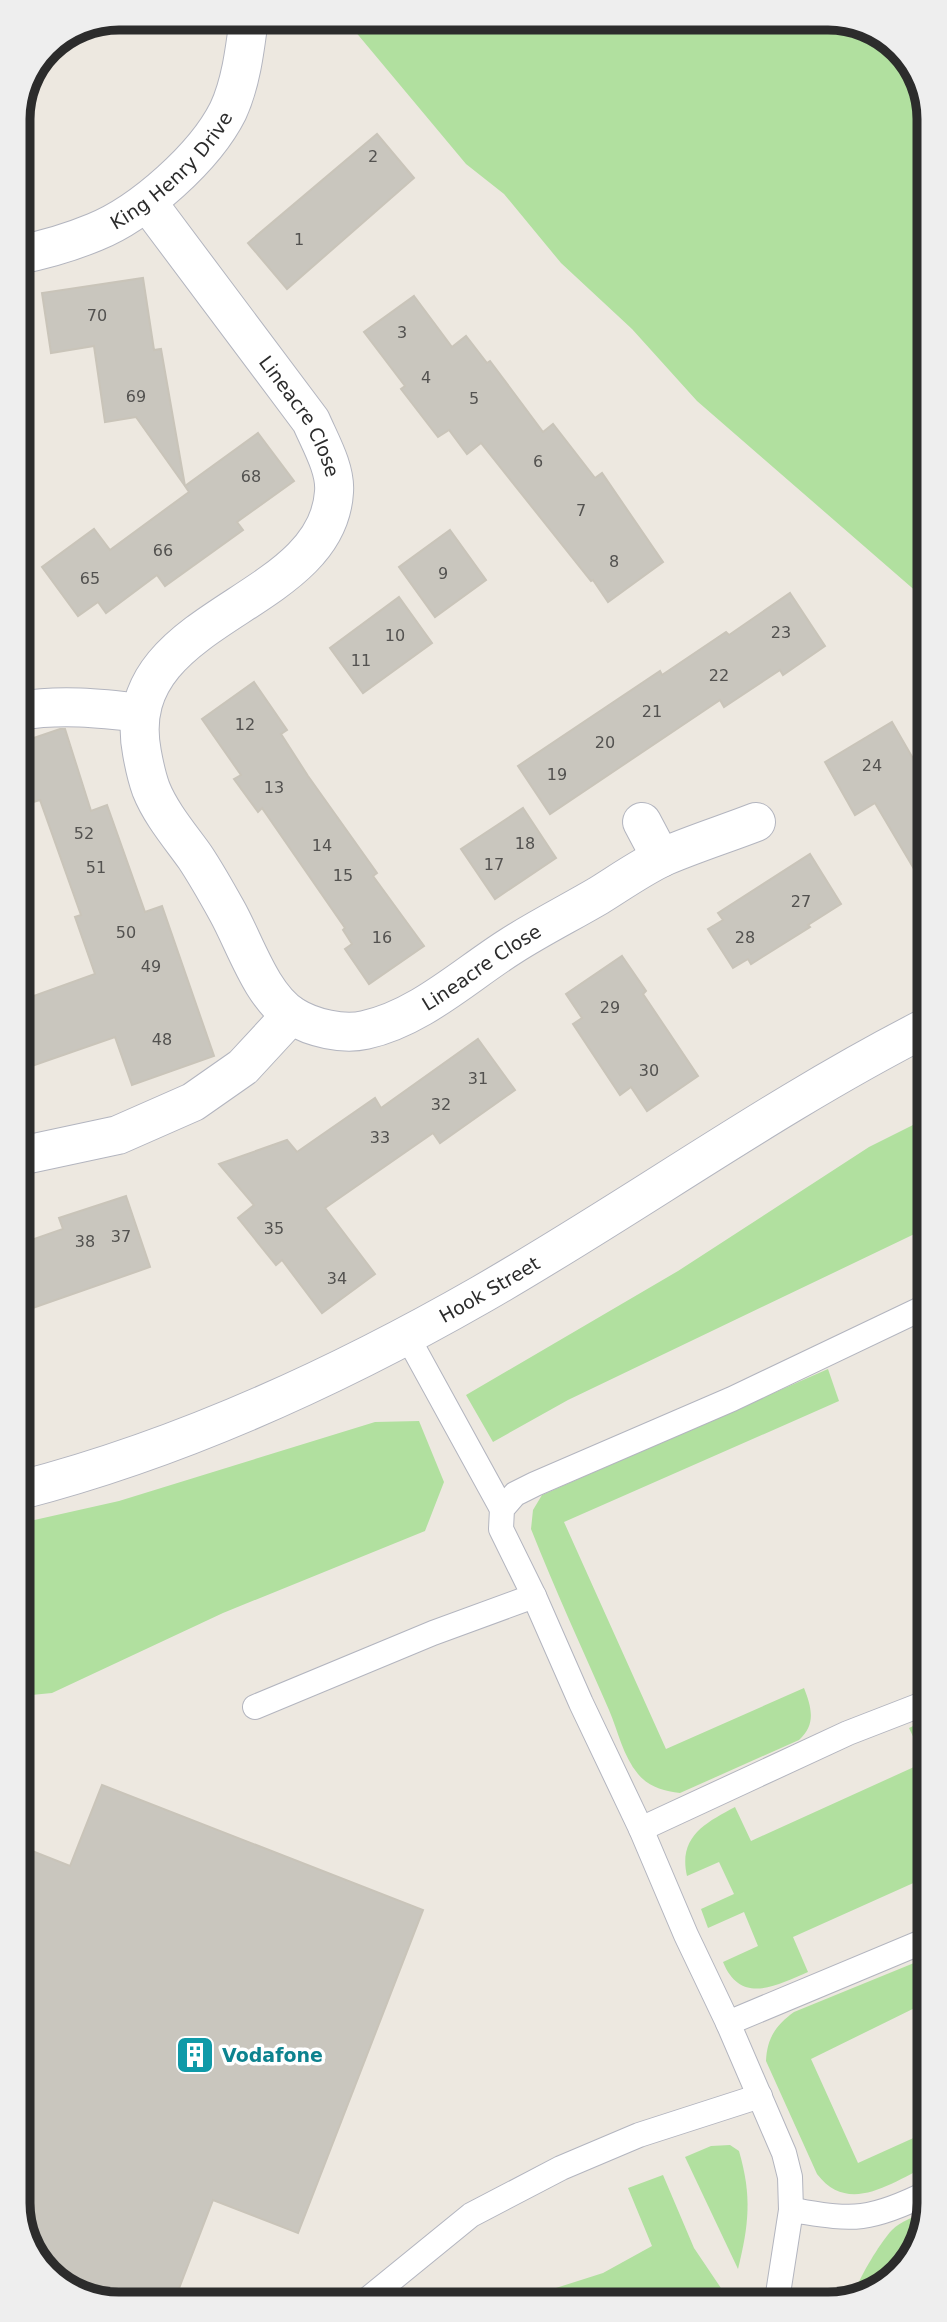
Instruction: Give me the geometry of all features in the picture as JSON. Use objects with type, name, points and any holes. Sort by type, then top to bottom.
[{"type":"street","name":"King Henry Drive","points":[[30,252],[97,232],[147,202],[194,158],[213,135],[228,110],[241,72],[247,30]]},
{"type":"street","name":"Lineacre Close","points":[[147,202],[311,421],[328,462],[335,490],[329,520],[318,543],[279,578],[223,614],[174,653],[153,681],[140,713],[141,750],[151,790],[214,888],[270,994],[291,1015],[322,1028],[363,1030],[393,1021],[512,946],[661,858],[756,822]]},
{"type":"street","points":[[30,710],[96,708],[140,713]]},
{"type":"street","points":[[642,822],[661,858]]},
{"type":"street","points":[[30,1154],[118,1135],[193,1102],[243,1067],[291,1015]]},
{"type":"street","name":"Hook Street","points":[[30,1487],[130,1458],[200,1432],[407,1336],[484,1293],[755,1124],[917,1033]]},
{"type":"lane","points":[[502,1508],[515,1494],[535,1484],[732,1399],[917,1311]]},
{"type":"lane","points":[[407,1336],[502,1508],[500,1529],[534,1596],[641,1829],[784,2153],[790,2178],[791,2210],[777,2292]]},
{"type":"lane","points":[[255,1707],[433,1633],[534,1596]]},
{"type":"lane","points":[[641,1829],[848,1732],[917,1706]]},
{"type":"lane","points":[[728,2023],[917,1944]]},
{"type":"lane","points":[[376,2292],[471,2215],[561,2168],[628,2140],[760,2096]]},
{"type":"lane","points":[[791,2210],[835,2216],[862,2216],[917,2198]]},
{"type":"green space","points":[[354,30],[834,30],[846,31],[883,48],[902,69],[916,101],[917,592],[697,401],[632,329],[561,263],[504,194],[466,164]]},
{"type":"green space","points":[[917,1123],[917,1233],[568,1400],[493,1442],[466,1395],[678,1271],[869,1147]]},
{"type":"green space","points":[[828,1369],[839,1401],[564,1522],[666,1749],[804,1688],[807,1695],[810,1722],[799,1740],[680,1793],[657,1788],[638,1774],[625,1751],[531,1529],[533,1510],[542,1495]]},
{"type":"green space","points":[[419,1421],[444,1482],[425,1531],[223,1613],[52,1693],[30,1695],[30,1521],[119,1501],[375,1422]]},
{"type":"green space","points":[[917,1724],[917,1745],[909,1728]]},
{"type":"green space","points":[[917,1766],[917,1881],[793,1937],[808,1972],[761,1988],[740,1984],[731,1976],[723,1962],[758,1946],[744,1912],[708,1928],[701,1909],[734,1894],[719,1862],[687,1876],[685,1862],[686,1851],[696,1833],[735,1807],[751,1841]]},
{"type":"green space","points":[[914,1963],[917,1964],[917,2007],[811,2059],[858,2163],[917,2136],[917,2171],[871,2192],[857,2194],[843,2193],[829,2186],[817,2174],[766,2061],[768,2045],[777,2027],[794,2012]]},
{"type":"green space","points":[[730,2145],[739,2151],[746,2182],[748,2210],[738,2269],[685,2157],[711,2146]]},
{"type":"green space","points":[[663,2175],[694,2248],[724,2292],[543,2292],[603,2273],[652,2246],[628,2188]]},
{"type":"green space","points":[[916,2216],[913,2232],[899,2258],[883,2274],[857,2288],[869,2263],[892,2230]]},
{"type":"building","points":[[377,134],[414,178],[287,289],[248,243]]},
{"type":"building","points":[[143,278],[154,350],[161,349],[185,486],[136,417],[105,422],[94,346],[51,353],[42,293]]},
{"type":"building","points":[[414,296],[452,347],[466,336],[487,363],[490,361],[543,432],[553,424],[595,478],[602,473],[663,562],[608,602],[481,443],[467,454],[449,430],[438,437],[401,389],[405,386],[364,332]]},
{"type":"building","points":[[258,433],[294,481],[237,522],[243,530],[165,586],[157,575],[106,613],[98,602],[78,616],[42,567],[94,529],[110,550],[189,492],[185,486]]},
{"type":"building","points":[[450,530],[486,580],[435,617],[399,567]]},
{"type":"building","points":[[790,593],[825,646],[783,675],[780,670],[724,707],[720,700],[550,814],[518,766],[660,671],[662,675],[726,632],[729,635]]},
{"type":"building","points":[[399,597],[432,643],[363,693],[330,648]]},
{"type":"building","points":[[254,682],[287,730],[281,734],[308,776],[377,873],[373,876],[424,946],[369,984],[345,949],[352,944],[343,930],[345,928],[262,808],[258,812],[234,779],[241,775],[202,719]]},
{"type":"building","points":[[892,722],[917,765],[917,874],[875,803],[855,815],[825,762]]},
{"type":"building","points":[[65,729],[91,811],[107,805],[145,912],[162,906],[214,1056],[132,1085],[115,1037],[30,1067],[30,997],[95,974],[75,917],[81,915],[40,800],[30,803],[30,739]]},
{"type":"building","points":[[523,808],[556,858],[495,899],[461,849]]},
{"type":"building","points":[[810,854],[841,904],[751,964],[748,959],[733,968],[708,929],[723,920],[718,913]]},
{"type":"building","points":[[622,956],[646,991],[643,994],[698,1076],[647,1111],[631,1087],[620,1095],[573,1024],[582,1018],[566,994]]},
{"type":"building","points":[[478,1039],[515,1090],[440,1143],[433,1133],[325,1208],[375,1274],[322,1313],[282,1260],[276,1265],[238,1218],[254,1205],[219,1164],[287,1140],[297,1152],[375,1098],[381,1108]]},
{"type":"building","points":[[126,1196],[150,1267],[30,1309],[30,1241],[63,1229],[59,1218]]},
{"type":"building","name":"Vodafone","points":[[102,1785],[423,1910],[298,2233],[213,2200],[178,2292],[113,2292],[90,2288],[64,2274],[48,2258],[34,2232],[30,2204],[30,1850],[70,1866]]},
{"type":"place","name":"Vodafone","points":[[195,2055]]}]
